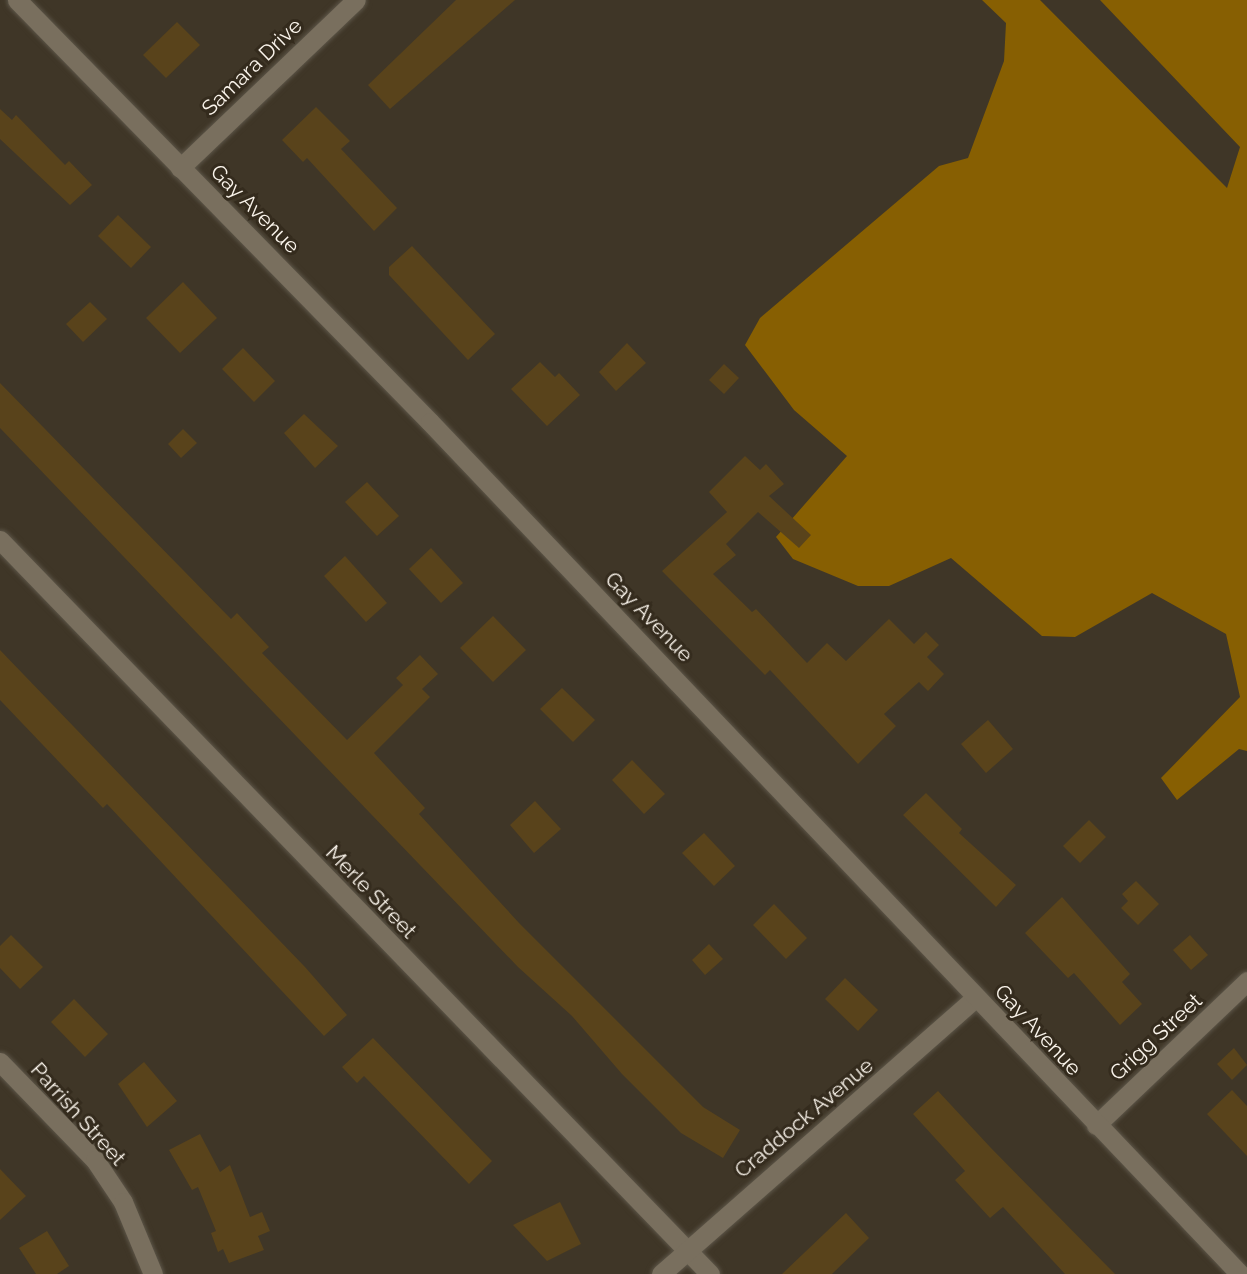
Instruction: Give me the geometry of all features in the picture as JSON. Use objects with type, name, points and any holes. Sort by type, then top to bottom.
[{"type":"street","name":"Gay Avenue","points":[[17,0],[180,167],[224,207],[817,825],[1096,1125],[1240,1274]]},
{"type":"street","name":"Samara Drive","points":[[180,167],[356,0]]},
{"type":"street","name":"Merle Street","points":[[0,540],[710,1274]]},
{"type":"street","name":"Grigg Street","points":[[1096,1125],[1247,981]]},
{"type":"street","name":"Craddock Avenue","points":[[661,1274],[685,1250],[832,1127],[976,997]]},
{"type":"street","name":"Parrish Street","points":[[0,1062],[95,1160],[122,1202],[153,1274]]},
{"type":"shaded area","points":[[982,0],[1040,0],[1227,188],[1240,147],[1100,0],[1247,0],[1247,751],[1239,749],[1177,800],[1161,778],[1240,697],[1226,634],[1152,593],[1075,637],[1042,636],[951,558],[889,586],[858,586],[793,559],[776,537],[847,456],[794,410],[745,345],[760,318],[939,166],[968,158],[1004,61],[1006,23]]},
{"type":"building","points":[[456,0],[515,0],[390,109],[368,85]]},
{"type":"building","points":[[177,22],[200,45],[166,78],[143,55]]},
{"type":"building","points":[[316,107],[350,141],[341,149],[397,208],[374,231],[307,158],[303,162],[282,140]]},
{"type":"building","points":[[0,109],[12,120],[16,115],[65,165],[69,161],[92,185],[70,205],[0,139]]},
{"type":"building","points":[[118,215],[151,247],[131,268],[98,236]]},
{"type":"building","points":[[412,246],[495,334],[468,360],[389,275],[389,267]]},
{"type":"building","points":[[183,282],[217,318],[180,353],[146,318]]},
{"type":"building","points":[[90,302],[107,319],[83,342],[66,324]]},
{"type":"building","points":[[627,343],[646,363],[616,391],[599,372]]},
{"type":"building","points":[[243,348],[275,381],[254,402],[222,369]]},
{"type":"building","points":[[540,362],[555,377],[559,373],[580,395],[547,426],[511,389]]},
{"type":"building","points":[[724,364],[739,378],[724,394],[709,380]]},
{"type":"building","points":[[0,383],[231,619],[237,613],[269,647],[262,653],[347,740],[403,685],[396,678],[420,655],[438,674],[422,689],[430,697],[374,753],[425,808],[419,814],[520,924],[703,1107],[740,1130],[723,1158],[681,1133],[622,1074],[572,1016],[518,967],[0,428]]},
{"type":"building","points":[[304,414],[338,446],[315,468],[284,433]]},
{"type":"building","points":[[183,429],[197,443],[181,458],[168,444]]},
{"type":"building","points":[[745,456],[760,470],[766,464],[784,484],[769,496],[811,535],[799,548],[758,512],[726,544],[736,555],[713,574],[752,612],[756,609],[807,663],[827,643],[846,661],[889,619],[914,644],[926,632],[939,645],[927,657],[944,674],[928,691],[919,682],[884,714],[896,726],[858,764],[770,670],[765,675],[662,571],[727,512],[709,492]]},
{"type":"building","points":[[367,482],[399,516],[377,536],[345,502]]},
{"type":"building","points":[[431,548],[463,583],[441,603],[409,569]]},
{"type":"building","points":[[345,556],[387,603],[366,622],[324,576]]},
{"type":"building","points":[[493,616],[526,650],[493,682],[460,648]]},
{"type":"building","points":[[0,650],[305,967],[347,1015],[324,1036],[107,804],[103,808],[0,700]]},
{"type":"building","points":[[562,688],[595,720],[573,742],[540,709]]},
{"type":"building","points":[[988,720],[1013,749],[986,773],[961,744]]},
{"type":"building","points":[[632,760],[665,794],[644,814],[612,780]]},
{"type":"building","points":[[926,793],[962,829],[959,833],[1016,885],[996,907],[903,815]]},
{"type":"building","points":[[535,801],[561,829],[534,853],[510,825]]},
{"type":"building","points":[[1089,820],[1106,837],[1080,863],[1063,846]]},
{"type":"building","points":[[704,833],[735,866],[714,886],[682,853]]},
{"type":"building","points":[[1136,881],[1159,904],[1138,925],[1121,908],[1128,901],[1122,894]]},
{"type":"building","points":[[1062,897],[1130,974],[1122,982],[1142,1004],[1120,1025],[1074,973],[1068,978],[1025,933]]},
{"type":"building","points":[[774,904],[807,938],[786,959],[753,925]]},
{"type":"building","points":[[11,935],[43,967],[20,989],[0,968],[0,946]]},
{"type":"building","points":[[1190,935],[1208,955],[1191,970],[1173,950]]},
{"type":"building","points":[[709,944],[723,959],[705,975],[692,960]]},
{"type":"building","points":[[845,978],[878,1010],[858,1031],[825,999]]},
{"type":"building","points":[[74,999],[108,1034],[85,1057],[51,1022]]},
{"type":"building","points":[[373,1038],[492,1161],[469,1184],[364,1076],[357,1083],[342,1067]]},
{"type":"building","points":[[1234,1048],[1247,1065],[1232,1080],[1217,1064]]},
{"type":"building","points":[[144,1062],[177,1101],[147,1127],[118,1084]]},
{"type":"building","points":[[1232,1090],[1247,1106],[1247,1156],[1207,1114]]},
{"type":"building","points":[[938,1091],[1115,1274],[1065,1274],[1003,1207],[990,1218],[955,1180],[965,1171],[913,1114]]},
{"type":"building","points":[[200,1134],[220,1172],[230,1165],[250,1217],[262,1212],[270,1231],[258,1236],[264,1250],[229,1263],[223,1249],[218,1252],[211,1233],[216,1231],[198,1187],[192,1190],[169,1150]]},
{"type":"building","points":[[0,1169],[26,1196],[0,1220]]},
{"type":"building","points":[[560,1202],[581,1244],[547,1261],[513,1225]]},
{"type":"building","points":[[846,1213],[869,1238],[832,1274],[782,1274]]},
{"type":"building","points":[[47,1231],[69,1266],[57,1274],[36,1274],[19,1248]]}]
